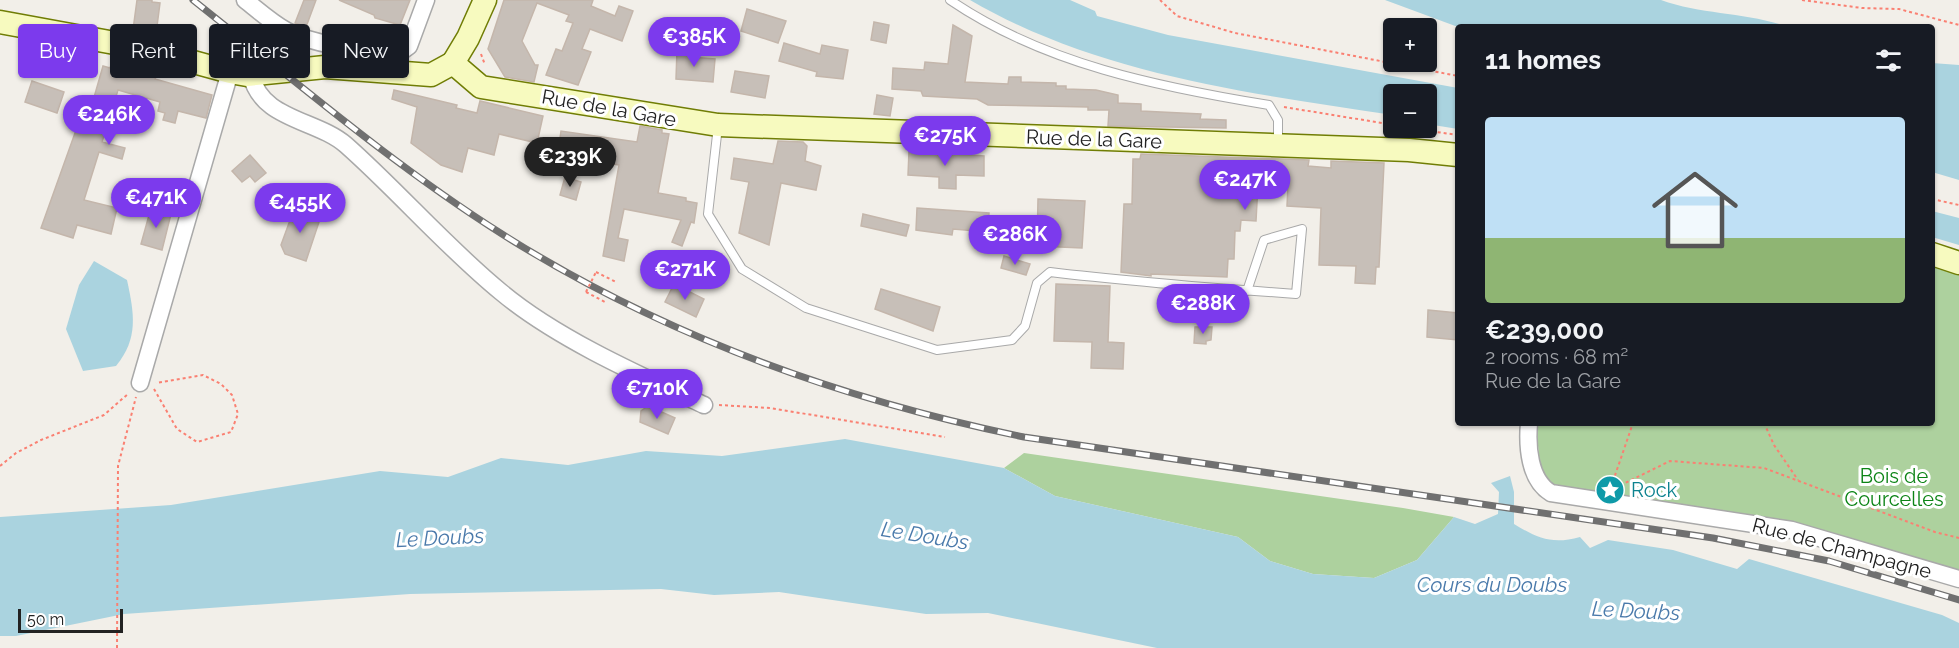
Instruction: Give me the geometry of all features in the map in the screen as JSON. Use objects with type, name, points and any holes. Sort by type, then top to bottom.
[{"type":"main road","points":[[310,68],[325,67],[431,75],[453,63],[468,38],[484,0]]},
{"type":"main road","points":[[0,22],[142,48],[209,65]]},
{"type":"main road","name":"Rue de la Gare","points":[[453,63],[481,87],[718,125],[1455,154]]},
{"type":"main road","points":[[1935,255],[1959,263]]},
{"type":"street","points":[[245,0],[285,30],[301,37],[347,48],[398,54],[409,46],[426,0]]},
{"type":"street","points":[[143,381],[239,78]]},
{"type":"street","points":[[245,78],[269,105],[344,143],[502,293],[585,346],[637,374],[704,405]]},
{"type":"street","name":"Rue de Champagne","points":[[1529,426],[1533,468],[1539,483],[1551,493],[1792,530],[1959,579]]},
{"type":"lane","points":[[950,0],[1008,35],[1115,73],[1188,92],[1269,105],[1278,120],[1278,146]]},
{"type":"lane","points":[[718,125],[708,214],[742,268],[806,308],[937,350],[1012,340],[1024,326],[1036,283],[1050,272],[1134,282],[1246,291],[1296,294],[1302,229],[1264,240],[1246,291]]},
{"type":"path","points":[[1160,0],[1177,16],[1235,33],[1455,75]]},
{"type":"path","points":[[1802,0],[1862,8],[1899,9],[1959,24]]},
{"type":"path","points":[[482,48],[481,57],[488,70]]},
{"type":"path","points":[[1269,105],[1383,123]]},
{"type":"path","points":[[1437,132],[1455,135]]},
{"type":"path","points":[[1935,200],[1959,205]]},
{"type":"path","points":[[605,302],[586,292],[596,272],[616,282]]},
{"type":"path","points":[[203,375],[221,384],[232,395],[238,414],[231,432],[197,442],[177,429],[143,381],[158,384],[203,375]]},
{"type":"path","points":[[117,648],[118,466],[143,381]]},
{"type":"path","points":[[0,466],[16,453],[41,440],[104,415],[143,381]]},
{"type":"path","points":[[704,405],[770,408],[945,437]]},
{"type":"path","points":[[1631,426],[1610,490],[1670,460],[1764,468],[1959,538]]},
{"type":"path","points":[[1765,426],[1774,445],[1798,481]]},
{"type":"green space","name":"Bois de Courcelles","points":[[1935,268],[1959,275],[1959,573],[1551,487],[1540,468],[1536,426],[1935,426]]},
{"type":"green space","points":[[1024,453],[1454,517],[1417,560],[1374,578],[1313,574],[1270,561],[1238,537],[1055,496],[1004,468]]},
{"type":"water","points":[[970,0],[1070,0],[1095,11],[1097,16],[1168,35],[1436,84],[1383,84],[1383,113],[1230,89],[1123,64],[1070,47],[1019,26]]},
{"type":"water","points":[[1385,0],[1661,0],[1778,24],[1455,24],[1455,26]]},
{"type":"water","points":[[1935,63],[1959,65],[1959,180],[1935,173]]},
{"type":"water","points":[[1437,84],[1455,87],[1455,129],[1437,126]]},
{"type":"water","points":[[1935,212],[1959,218],[1959,245],[1935,238]]},
{"type":"water","points":[[94,261],[127,280],[133,325],[128,345],[116,366],[83,371],[66,329],[79,285]]},
{"type":"water","points":[[845,439],[1004,468],[1055,496],[1238,537],[1270,561],[1313,574],[1374,578],[1417,560],[1454,517],[1475,524],[1498,514],[1499,492],[1491,483],[1510,476],[1514,492],[1514,524],[1545,539],[1561,540],[1580,537],[1590,548],[1608,540],[1673,550],[1737,569],[1749,559],[1942,615],[1959,623],[1959,648],[1157,648],[988,613],[926,614],[779,592],[714,595],[661,589],[410,594],[124,614],[16,636],[0,636],[0,517],[171,505],[380,471],[448,477],[501,458],[568,465],[646,451],[722,456]]},
{"type":"building","points":[[137,0],[152,0],[152,2],[160,3],[157,24],[134,24]]},
{"type":"building","points":[[304,0],[316,0],[307,24],[295,23]]},
{"type":"building","points":[[339,0],[410,0],[400,24],[375,18],[374,15]]},
{"type":"building","points":[[504,0],[593,0],[591,6],[615,16],[619,6],[633,11],[622,41],[590,29],[582,49],[591,52],[578,85],[546,75],[556,49],[562,51],[573,23],[566,21],[569,15],[537,3],[522,41],[535,65],[538,65],[534,82],[505,77],[488,49]]},
{"type":"building","points":[[747,9],[786,21],[778,43],[741,31]]},
{"type":"building","points":[[874,22],[889,25],[886,43],[871,40]]},
{"type":"building","points":[[953,25],[972,36],[965,82],[1008,84],[1009,77],[1021,77],[1021,82],[1056,83],[1056,86],[1066,86],[1066,89],[1096,90],[1118,95],[1118,103],[1141,104],[1141,111],[1201,114],[1200,119],[1226,120],[1226,128],[1108,126],[1109,110],[1088,110],[1088,107],[988,105],[977,99],[923,96],[921,91],[892,89],[893,68],[924,70],[925,62],[948,64]]},
{"type":"building","points":[[784,43],[820,54],[822,45],[848,50],[843,79],[816,76],[817,72],[779,61]]},
{"type":"building","points":[[677,50],[690,50],[689,57],[715,59],[713,82],[676,79]]},
{"type":"building","points":[[103,66],[110,68],[110,78],[155,78],[212,95],[206,118],[178,111],[175,123],[163,120],[165,113],[158,111],[160,102],[118,90],[102,142],[125,148],[122,159],[99,152],[84,200],[117,208],[111,234],[77,225],[73,238],[41,228],[80,119],[89,115]]},
{"type":"building","points":[[735,71],[769,76],[765,98],[731,92]]},
{"type":"building","points":[[32,81],[64,92],[57,113],[25,102]]},
{"type":"building","points":[[394,90],[457,105],[456,108],[477,113],[480,101],[543,116],[537,143],[499,134],[494,155],[468,148],[462,172],[441,165],[411,143],[417,107],[392,99]]},
{"type":"building","points":[[877,95],[893,98],[890,116],[874,114]]},
{"type":"building","points":[[640,126],[662,130],[662,133],[669,134],[658,193],[686,198],[686,201],[697,203],[694,223],[691,222],[682,246],[672,242],[681,220],[624,209],[618,238],[628,240],[624,261],[603,256],[619,165],[578,159],[579,155],[558,152],[561,131],[637,142]]},
{"type":"building","points":[[778,141],[803,142],[807,146],[805,161],[821,166],[816,190],[781,183],[769,245],[739,233],[749,182],[731,179],[734,158],[773,164]]},
{"type":"building","points":[[909,151],[984,156],[984,176],[956,175],[956,189],[939,188],[939,177],[908,175]]},
{"type":"building","points":[[1141,154],[1309,160],[1308,166],[1331,168],[1331,161],[1384,163],[1379,267],[1376,267],[1375,284],[1355,283],[1356,266],[1319,265],[1321,208],[1287,206],[1288,185],[1258,184],[1256,221],[1241,220],[1240,231],[1235,231],[1234,259],[1228,259],[1227,277],[1151,274],[1151,276],[1121,272],[1124,204],[1132,204],[1133,159],[1140,159]]},
{"type":"building","points":[[250,155],[266,173],[255,182],[250,176],[242,182],[232,171]]},
{"type":"building","points":[[565,177],[581,182],[576,200],[560,195]]},
{"type":"building","points":[[1038,199],[1085,201],[1082,248],[1037,246]]},
{"type":"building","points":[[151,208],[171,214],[162,250],[141,244]]},
{"type":"building","points":[[917,208],[989,213],[988,232],[953,229],[952,235],[916,230]]},
{"type":"building","points":[[302,209],[321,216],[306,261],[285,254],[281,245],[293,212]]},
{"type":"building","points":[[863,214],[909,225],[906,236],[861,226]]},
{"type":"building","points":[[1004,256],[1030,264],[1026,275],[1001,268]]},
{"type":"building","points":[[674,284],[704,299],[696,317],[665,302]]},
{"type":"building","points":[[1056,284],[1110,286],[1108,342],[1124,343],[1123,369],[1091,368],[1092,342],[1054,341]]},
{"type":"building","points":[[881,289],[940,307],[933,331],[875,309]]},
{"type":"building","points":[[1428,310],[1455,313],[1455,340],[1427,337]]},
{"type":"building","points":[[1195,327],[1212,327],[1211,340],[1206,341],[1206,344],[1194,343]]},
{"type":"building","points":[[648,406],[675,418],[668,434],[640,422],[641,411]]},
{"type":"railway","points":[[193,0],[383,151],[502,234],[625,303],[689,333],[820,383],[955,422],[1024,437],[1713,538],[1829,561],[1959,600]]},
{"type":"place","name":"Rock","points":[[1610,490]]},
{"type":"water label","name":"Le Doubs","points":[[925,536]]},
{"type":"water label","name":"Le Doubs","points":[[440,538]]},
{"type":"water label","name":"Cours du Doubs","points":[[1492,585]]},
{"type":"water label","name":"Le Doubs","points":[[1636,611]]}]
